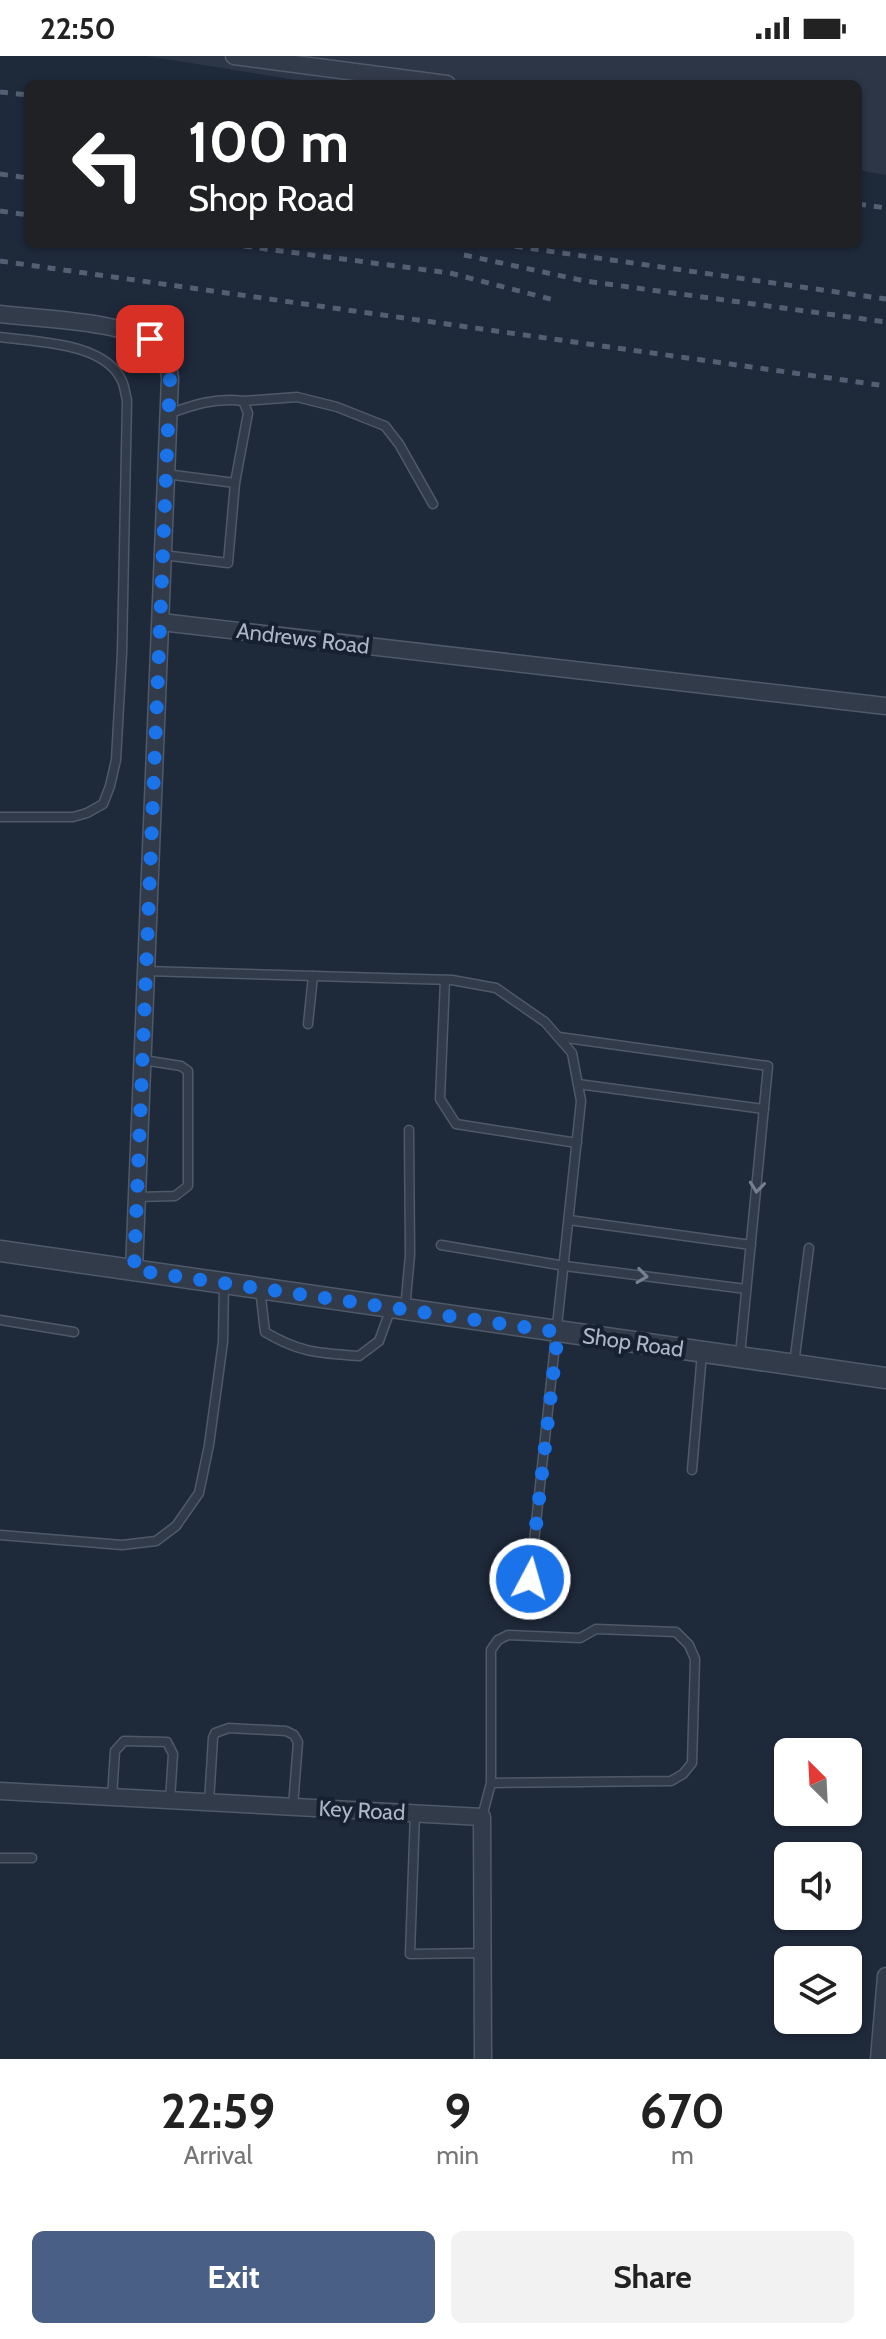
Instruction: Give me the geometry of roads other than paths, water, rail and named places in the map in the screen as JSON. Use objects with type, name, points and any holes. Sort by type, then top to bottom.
[{"type":"street","points":[[234,56],[417,80]]},
{"type":"street","points":[[0,314],[127,330],[165,347],[170,378],[134,1270]]},
{"type":"street","name":"Andrews Road","points":[[161,622],[886,706]]},
{"type":"street","name":"Shop Road","points":[[0,1251],[886,1378]]},
{"type":"street","name":"Key Road","points":[[0,1791],[482,1817]]},
{"type":"street","points":[[482,1817],[483,2059]]},
{"type":"street","points":[[879,2059],[886,1976]]},
{"type":"lane","points":[[0,337],[75,348],[94,355],[122,380],[127,400],[122,653],[116,760],[110,786],[103,804],[73,817],[0,817]]},
{"type":"lane","points":[[168,414],[203,402],[231,399],[297,397],[337,407],[385,426],[399,444],[433,504]]},
{"type":"lane","points":[[163,555],[228,563],[235,483],[248,413],[243,401]]},
{"type":"lane","points":[[166,474],[235,483]]},
{"type":"lane","points":[[146,971],[445,980],[496,988],[545,1022],[572,1053],[581,1101],[530,1579]]},
{"type":"lane","points":[[308,1024],[313,976]]},
{"type":"lane","points":[[445,980],[440,1099],[456,1124],[577,1143]]},
{"type":"lane","points":[[558,1037],[768,1066],[740,1358]]},
{"type":"lane","points":[[137,1197],[175,1196],[188,1186],[188,1071],[181,1066],[143,1060]]},
{"type":"lane","points":[[578,1084],[764,1109]]},
{"type":"lane","points":[[259,1288],[265,1332],[283,1342],[311,1353],[359,1356],[379,1341],[398,1308],[410,1255],[409,1130]]},
{"type":"lane","points":[[569,1220],[751,1245]]},
{"type":"lane","points":[[441,1245],[565,1266],[746,1289]]},
{"type":"lane","points":[[794,1365],[809,1248]]},
{"type":"lane","points":[[0,1535],[122,1545],[156,1541],[176,1526],[199,1493],[209,1445],[223,1342],[224,1283]]},
{"type":"lane","points":[[0,1320],[74,1332]]},
{"type":"lane","points":[[692,1470],[702,1352]]},
{"type":"lane","points":[[482,1817],[491,1783],[491,1650],[498,1640],[508,1635],[580,1638],[596,1629],[676,1632],[689,1645],[695,1659],[692,1763],[683,1774],[671,1781],[491,1783]]},
{"type":"lane","points":[[209,1802],[215,1733],[229,1728],[286,1731],[294,1735],[298,1742],[293,1807]]},
{"type":"lane","points":[[112,1797],[115,1751],[124,1741],[167,1742],[173,1754],[170,1800]]},
{"type":"lane","points":[[415,1813],[410,1954],[483,1953]]},
{"type":"lane","points":[[0,1858],[32,1858]]},
{"type":"railway","points":[[0,92],[24,95]]},
{"type":"railway","points":[[0,174],[24,177]]},
{"type":"railway","points":[[862,205],[886,208]]},
{"type":"railway","points":[[0,211],[24,214]]},
{"type":"railway","points":[[259,248],[450,273],[558,301]]},
{"type":"railway","points":[[527,248],[886,299]]},
{"type":"railway","points":[[464,255],[585,281],[886,322]]},
{"type":"railway","points":[[0,261],[886,386]]}]
